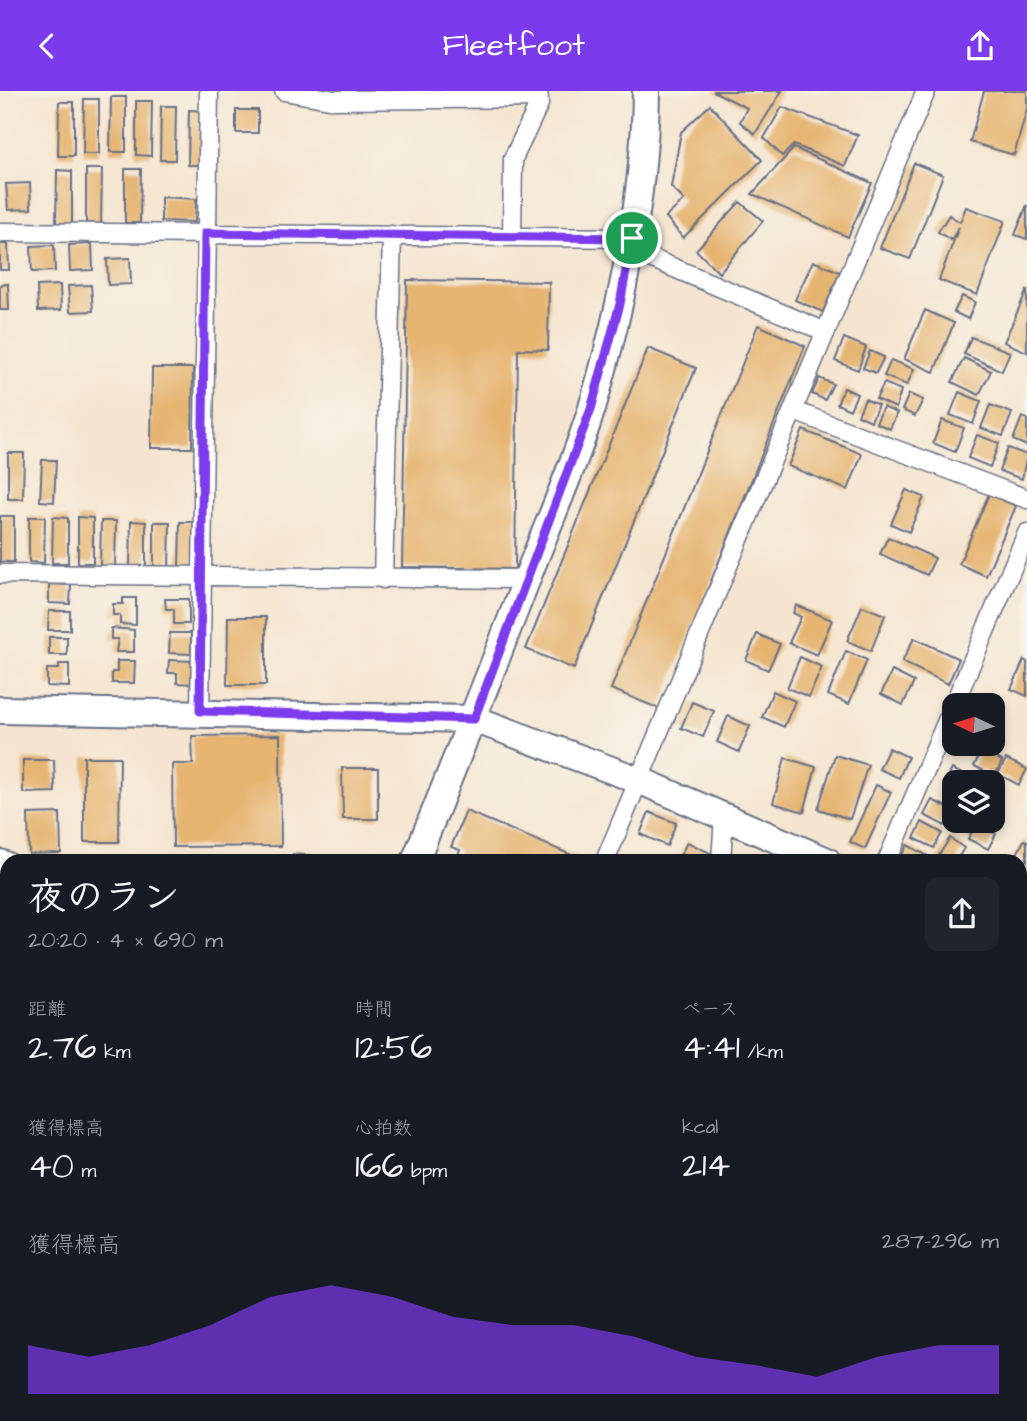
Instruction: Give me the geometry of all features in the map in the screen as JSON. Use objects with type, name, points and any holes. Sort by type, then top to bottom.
[{"type":"street","points":[[200,711],[209,91]]},
{"type":"street","points":[[284,91],[335,100],[539,95],[540,104],[513,159],[512,236]]},
{"type":"street","points":[[418,854],[474,719],[591,409],[620,304],[631,244],[646,91]]},
{"type":"street","points":[[609,854],[926,91]]},
{"type":"street","points":[[0,232],[512,236],[631,244],[827,332]]},
{"type":"street","points":[[383,579],[392,235]]},
{"type":"street","points":[[794,411],[1027,499]]},
{"type":"street","points":[[890,854],[1027,533]]},
{"type":"street","points":[[0,574],[527,579]]},
{"type":"street","points":[[0,710],[200,711],[474,719],[641,781],[811,854]]},
{"type":"street","points":[[721,854],[724,817]]},
{"type":"building","points":[[713,91],[782,91],[755,134],[740,122],[747,108]]},
{"type":"building","points":[[984,91],[1027,91],[1027,109],[1014,155],[970,142]]},
{"type":"building","points":[[111,97],[126,97],[126,152],[110,152]]},
{"type":"building","points":[[84,99],[99,99],[99,154],[83,154]]},
{"type":"building","points":[[136,101],[152,101],[151,156],[136,155]]},
{"type":"building","points":[[59,102],[74,102],[74,156],[58,156]]},
{"type":"building","points":[[710,105],[762,160],[683,238],[666,217],[684,200],[671,187],[681,132]]},
{"type":"building","points":[[161,106],[176,106],[175,160],[160,160]]},
{"type":"building","points":[[782,107],[858,135],[845,166],[794,145],[782,156],[764,138]]},
{"type":"building","points":[[189,110],[204,111],[203,165],[188,165]]},
{"type":"building","points":[[236,110],[258,110],[258,133],[236,133]]},
{"type":"building","points":[[794,148],[872,183],[848,237],[752,194]]},
{"type":"building","points":[[914,163],[943,175],[910,259],[880,248]]},
{"type":"building","points":[[86,169],[102,169],[101,224],[86,223]]},
{"type":"building","points":[[125,169],[141,169],[140,223],[125,223]]},
{"type":"building","points":[[57,170],[72,171],[72,225],[56,225]]},
{"type":"building","points":[[30,183],[31,209],[8,210],[6,184]]},
{"type":"building","points":[[161,197],[196,199],[195,222],[161,221]]},
{"type":"building","points":[[740,202],[763,221],[719,273],[696,250]]},
{"type":"building","points":[[1027,205],[1027,239],[1015,235]]},
{"type":"building","points":[[966,207],[1005,221],[977,295],[939,280],[959,227],[951,240],[938,232],[949,215],[960,222]]},
{"type":"building","points":[[0,244],[8,244],[9,270],[0,270]]},
{"type":"building","points":[[92,244],[93,270],[70,271],[69,245]]},
{"type":"building","points":[[54,245],[55,271],[32,272],[31,246]]},
{"type":"building","points":[[130,258],[131,284],[108,285],[107,259]]},
{"type":"building","points":[[813,261],[840,272],[823,312],[795,300]]},
{"type":"building","points":[[407,280],[549,282],[548,350],[518,349],[515,569],[402,567]]},
{"type":"building","points":[[8,284],[9,310],[0,310],[0,285]]},
{"type":"building","points":[[60,285],[61,310],[38,311],[37,286]]},
{"type":"building","points":[[91,285],[93,311],[70,312],[68,286]]},
{"type":"building","points":[[1027,290],[1027,352],[1004,342]]},
{"type":"building","points":[[962,296],[975,302],[968,319],[954,312]]},
{"type":"building","points":[[925,310],[954,323],[934,372],[904,359]]},
{"type":"building","points":[[758,325],[805,346],[660,709],[611,689]]},
{"type":"building","points":[[971,337],[1010,352],[1002,371],[964,354]]},
{"type":"building","points":[[844,338],[866,347],[858,370],[835,361]]},
{"type":"building","points":[[648,348],[696,368],[574,669],[526,649]]},
{"type":"building","points":[[870,351],[884,357],[876,373],[863,368]]},
{"type":"building","points":[[964,358],[991,371],[979,395],[952,382]]},
{"type":"building","points":[[891,360],[914,369],[907,385],[884,376]]},
{"type":"building","points":[[152,368],[193,368],[192,448],[151,448]]},
{"type":"building","points":[[819,378],[833,384],[825,400],[812,394]]},
{"type":"building","points":[[884,383],[901,390],[896,408],[876,399]]},
{"type":"building","points":[[844,388],[857,394],[850,410],[837,404]]},
{"type":"building","points":[[959,392],[981,401],[973,424],[950,415]]},
{"type":"building","points":[[909,394],[923,400],[915,416],[902,410]]},
{"type":"building","points":[[865,399],[878,405],[871,421],[858,415]]},
{"type":"building","points":[[990,405],[1012,413],[1003,436],[981,428]]},
{"type":"building","points":[[883,407],[897,413],[890,429],[876,423]]},
{"type":"building","points":[[1022,417],[1027,419],[1027,446],[1013,440]]},
{"type":"building","points":[[942,420],[964,428],[955,452],[933,443]]},
{"type":"building","points":[[803,430],[862,454],[848,490],[788,466]]},
{"type":"building","points":[[977,435],[999,443],[990,467],[968,458]]},
{"type":"building","points":[[1008,448],[1027,455],[1022,479],[999,471]]},
{"type":"building","points":[[8,453],[24,453],[23,499],[8,499]]},
{"type":"building","points":[[42,460],[56,460],[54,502],[40,501]]},
{"type":"building","points":[[906,490],[924,497],[909,532],[891,524]]},
{"type":"building","points":[[989,494],[1016,506],[986,576],[959,564]]},
{"type":"building","points":[[0,516],[14,516],[14,562],[0,562]]},
{"type":"building","points":[[29,517],[45,517],[44,563],[29,562]]},
{"type":"building","points":[[53,517],[68,518],[68,563],[52,563]]},
{"type":"building","points":[[78,517],[93,518],[93,563],[78,563]]},
{"type":"building","points":[[101,521],[116,521],[115,567],[100,567]]},
{"type":"building","points":[[131,521],[146,522],[146,568],[130,567]]},
{"type":"building","points":[[154,522],[170,522],[169,568],[154,568]]},
{"type":"building","points":[[180,522],[195,522],[194,568],[179,568]]},
{"type":"building","points":[[888,537],[935,558],[927,575],[880,554]]},
{"type":"building","points":[[49,584],[71,585],[70,604],[49,603]]},
{"type":"building","points":[[123,598],[136,598],[136,625],[120,624],[120,615],[113,615],[113,604],[123,604]]},
{"type":"building","points":[[165,599],[189,599],[189,624],[174,624],[174,609],[166,609]]},
{"type":"building","points":[[796,605],[832,620],[817,655],[789,643],[801,617],[793,613]]},
{"type":"building","points":[[862,606],[885,615],[871,651],[847,641]]},
{"type":"building","points":[[49,611],[70,611],[70,630],[48,630]]},
{"type":"building","points":[[228,617],[266,617],[266,685],[227,685]]},
{"type":"building","points":[[111,628],[134,630],[134,652],[116,652],[118,639],[111,639]]},
{"type":"building","points":[[170,633],[191,633],[191,654],[169,653]]},
{"type":"building","points":[[757,634],[780,644],[768,670],[746,660]]},
{"type":"building","points":[[49,637],[67,637],[67,655],[49,655]]},
{"type":"building","points":[[914,638],[959,659],[948,684],[902,662]]},
{"type":"building","points":[[846,651],[867,660],[849,704],[828,695]]},
{"type":"building","points":[[800,657],[822,667],[809,697],[787,688]]},
{"type":"building","points":[[169,660],[194,661],[193,684],[177,683],[177,673],[168,673]]},
{"type":"building","points":[[1024,660],[1027,662],[1027,696],[1011,689]]},
{"type":"building","points":[[117,661],[135,661],[134,683],[112,683],[112,672],[117,672]]},
{"type":"building","points":[[59,664],[69,664],[69,687],[47,686],[47,669],[59,669]]},
{"type":"building","points":[[892,671],[914,682],[903,705],[881,694]]},
{"type":"building","points":[[773,691],[795,701],[784,727],[762,717]]},
{"type":"building","points":[[692,702],[714,711],[703,737],[681,728]]},
{"type":"building","points":[[728,716],[750,726],[739,752],[717,742]]},
{"type":"building","points":[[280,735],[281,846],[173,847],[172,764],[193,764],[192,736]]},
{"type":"building","points":[[889,748],[908,757],[899,778],[879,769]]},
{"type":"building","points":[[835,755],[868,765],[850,819],[818,809]]},
{"type":"building","points":[[979,756],[993,756],[1002,761],[998,770],[982,770],[974,766]]},
{"type":"building","points":[[84,757],[120,757],[119,842],[84,842]]},
{"type":"building","points":[[785,758],[816,767],[804,812],[773,803]]},
{"type":"building","points":[[1006,759],[1027,769],[1019,785],[1005,778],[1005,770],[1000,770]]},
{"type":"building","points":[[23,760],[54,760],[55,792],[23,793]]},
{"type":"building","points":[[342,768],[378,768],[378,819],[343,819]]},
{"type":"building","points":[[876,785],[891,792],[865,849],[850,842]]},
{"type":"building","points":[[932,800],[942,805],[942,824],[924,815]]},
{"type":"building","points":[[466,811],[569,854],[459,854],[460,850],[451,847]]},
{"type":"building","points":[[649,812],[676,823],[667,846],[640,834]]},
{"type":"building","points":[[60,813],[61,853],[29,854],[28,814]]},
{"type":"building","points":[[922,822],[942,833],[934,848],[914,838]]},
{"type":"building","points":[[971,833],[996,834],[988,849],[968,839]]},
{"type":"building","points":[[950,838],[964,848],[960,854],[940,854]]},
{"type":"building","points":[[1024,840],[1027,841],[1027,854],[1017,854]]},
{"type":"building","points":[[687,842],[710,853],[710,854],[681,854]]},
{"type":"building","points":[[907,845],[924,854],[902,854]]},
{"type":"route","points":[[205,233],[632,238],[620,304],[591,409],[474,719],[200,711],[205,233]]}]
